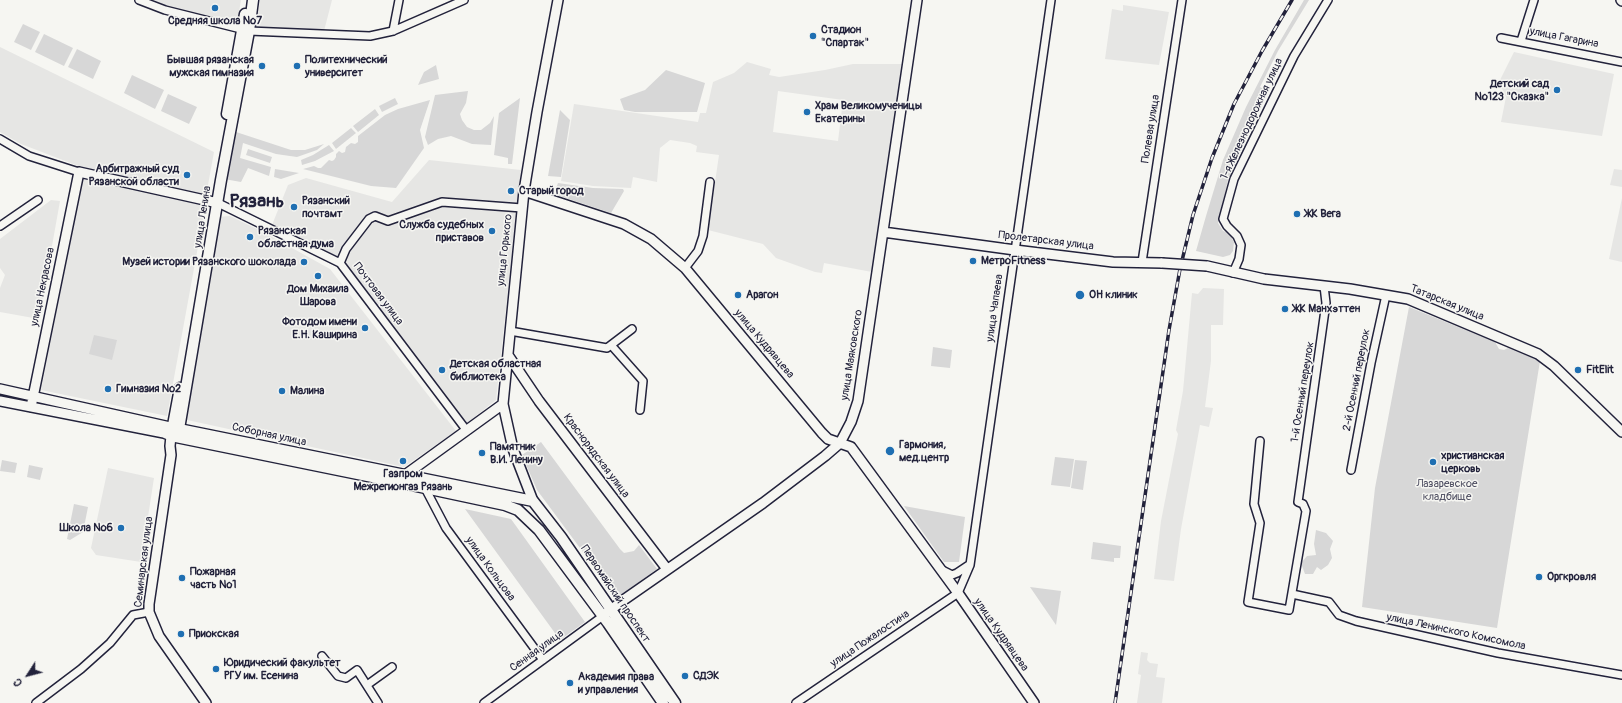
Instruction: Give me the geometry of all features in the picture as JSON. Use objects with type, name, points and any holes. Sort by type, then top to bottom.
[{"type":"main road","name":"улица Ленина","points":[[245,30],[247,0]]},
{"type":"main road","name":"улица Ленина","points":[[175,432],[245,30],[253,0]]},
{"type":"main road","name":"Соборная улица","points":[[175,432],[533,500]]},
{"type":"main road","name":"Соборная улица","points":[[175,432],[505,505],[518,510]]},
{"type":"main road","name":"Первомайский проспект","points":[[533,500],[561,537],[663,703]]},
{"type":"main road","name":"Первомайский проспект","points":[[518,510],[539,530],[607,613],[675,703]]},
{"type":"street","points":[[139,0],[165,10],[245,30],[370,36],[393,31],[464,0]]},
{"type":"street","points":[[393,31],[399,0]]},
{"type":"street","name":"улица Горького","points":[[533,500],[513,449],[503,404],[524,191],[545,65],[558,0]]},
{"type":"street","name":"улица Маяковского","points":[[607,613],[667,569],[763,503],[826,456],[840,443],[851,422],[858,402],[917,0]]},
{"type":"street","name":"улица Чапаева","points":[[958,593],[970,565],[1051,0]]},
{"type":"street","name":"Полевая улица","points":[[1142,262],[1182,0]]},
{"type":"street","name":"1-я Железнодорожная улица","points":[[1233,273],[1239,259],[1241,245],[1237,236],[1227,226],[1223,219],[1234,179],[1294,56],[1328,0]]},
{"type":"street","points":[[1521,41],[1534,0]]},
{"type":"street","name":"улица Гагарина","points":[[1502,38],[1622,62]]},
{"type":"street","points":[[0,139],[29,156],[80,172]]},
{"type":"street","name":"Почтовая улица","points":[[80,172],[215,202],[340,263],[464,427]]},
{"type":"street","name":"улица Некрасова","points":[[31,407],[80,172]]},
{"type":"street","points":[[685,268],[698,251],[703,236],[710,182]]},
{"type":"street","name":"улица Кудрявцева","points":[[524,191],[624,224],[651,239],[685,268],[822,433],[828,439],[851,447],[958,593],[1034,703]]},
{"type":"street","points":[[0,226],[38,200]]},
{"type":"street","points":[[340,263],[350,243],[368,219],[375,216],[388,221],[442,202],[522,208]]},
{"type":"street","name":"Пролетарская улица","points":[[883,232],[1113,262],[1142,262],[1207,266]]},
{"type":"street","name":"Татарская улица","points":[[1207,266],[1264,280],[1324,286],[1408,299],[1538,354],[1554,366],[1622,432]]},
{"type":"street","name":"1-й Осенний переулок","points":[[1292,594],[1306,511],[1303,504],[1298,502],[1326,303],[1324,286]]},
{"type":"street","name":"2-й Осенний переулок","points":[[1351,470],[1371,363],[1386,295]]},
{"type":"street","points":[[510,331],[607,348],[632,329]]},
{"type":"street","points":[[612,345],[643,381],[640,410]]},
{"type":"street","name":"Краснорядская улица","points":[[508,355],[539,401],[667,569]]},
{"type":"street","name":"Соборная улица","points":[[0,389],[175,432]]},
{"type":"street","name":"Соборная улица","points":[[0,401],[164,433],[175,432]]},
{"type":"street","points":[[405,475],[503,404]]},
{"type":"street","name":"Семинарская улица","points":[[175,432],[175,447],[171,455],[149,612],[159,636],[206,703]]},
{"type":"street","points":[[1260,441],[1254,504],[1260,523],[1248,602],[1290,610],[1292,594]]},
{"type":"street","name":"улица Кольцова","points":[[425,488],[446,528],[543,660]]},
{"type":"street","points":[[940,570],[946,574],[958,573],[970,565]]},
{"type":"street","points":[[948,580],[954,583],[964,578]]},
{"type":"street","name":"улица Пожалостина","points":[[796,703],[958,593]]},
{"type":"street","name":"улица Ленинского Комсомола","points":[[1292,594],[1329,602],[1339,615],[1356,621],[1498,653],[1622,675]]},
{"type":"street","points":[[36,703],[81,669],[110,643],[134,615],[149,612]]},
{"type":"street","name":"Сенная улица","points":[[484,703],[607,613]]},
{"type":"street","points":[[322,656],[338,676],[346,678],[357,670],[378,703]]},
{"type":"street","points":[[367,685],[392,667]]},
{"type":"shaded area","name":"Средняя школа №7","points":[[150,0],[241,0],[237,24],[166,7]]},
{"type":"shaded area","points":[[260,0],[332,0],[324,31],[256,27]]},
{"type":"shaded area","points":[[1123,5],[1169,12],[1159,65],[1105,59],[1112,9],[1123,11]]},
{"type":"shaded area","points":[[0,47],[214,152],[206,196],[81,167],[21,144],[0,132]]},
{"type":"shaded area","name":"Детский сад №123 \"Сказка\"","points":[[1514,52],[1614,74],[1602,136],[1501,122],[1506,97],[1499,82]]},
{"type":"shaded area","points":[[747,62],[771,69],[769,75],[779,77],[853,64],[902,64],[872,272],[824,263],[822,273],[815,272],[776,258],[763,244],[708,230],[719,155],[696,152],[697,146],[690,143],[670,140],[660,148],[657,182],[633,177],[631,188],[593,186],[561,181],[574,104],[698,122],[700,113],[706,113],[713,82],[734,73]],"holes":[[[778,91],[843,100],[838,141],[773,132]]]},
{"type":"shaded area","points":[[429,160],[521,170],[496,400],[467,423],[343,262],[272,225],[288,185],[306,178],[392,202]]},
{"type":"shaded area","points":[[1614,169],[1622,170],[1622,187],[1610,185]]},
{"type":"shaded area","points":[[83,178],[206,203],[167,416],[41,390]]},
{"type":"shaded area","points":[[1622,198],[1622,262],[1609,259]]},
{"type":"shaded area","points":[[51,200],[60,201],[39,319],[0,312],[0,288],[5,275],[0,268],[0,239]]},
{"type":"shaded area","points":[[230,216],[265,233],[330,269],[456,431],[404,467],[187,420],[218,217]]},
{"type":"shaded area","points":[[1203,288],[1224,289],[1223,325],[1211,325],[1211,361],[1205,407],[1213,408],[1209,427],[1200,425],[1181,529],[1174,581],[1154,579],[1161,521],[1178,434],[1176,430],[1183,391],[1192,293],[1198,294]]},
{"type":"shaded area","name":"Школа №6","points":[[108,468],[154,478],[141,562],[96,555],[91,548]]},
{"type":"shaded area","points":[[1141,652],[1148,653],[1147,660],[1150,663],[1158,664],[1156,677],[1165,678],[1162,703],[1137,703],[1141,675],[1138,674]]},
{"type":"green space","points":[[1304,0],[1309,0],[1278,51],[1260,87],[1268,92],[1228,180],[1218,223],[1223,231],[1229,233],[1234,242],[1233,251],[1230,255],[1223,257],[1196,251],[1223,160],[1246,107],[1275,50]]},
{"type":"green space","points":[[23,24],[40,32],[31,50],[14,42]]},
{"type":"green space","points":[[44,34],[73,48],[64,66],[35,52]]},
{"type":"green space","points":[[77,49],[101,61],[93,79],[68,67]]},
{"type":"green space","points":[[436,65],[439,79],[418,85],[424,72]]},
{"type":"green space","points":[[666,70],[705,83],[697,112],[635,112],[624,110],[620,99],[645,90]]},
{"type":"green space","points":[[132,75],[164,90],[155,109],[124,93]]},
{"type":"green space","points":[[468,91],[466,103],[460,114],[462,120],[467,127],[474,130],[481,130],[490,123],[494,116],[491,145],[472,144],[451,136],[438,139],[428,145],[425,137],[435,95]]},
{"type":"green space","points":[[168,94],[197,107],[189,124],[161,111]]},
{"type":"green space","points":[[395,98],[398,104],[382,112],[379,106]]},
{"type":"green space","points":[[520,98],[512,164],[508,164],[508,158],[494,155],[499,113]]},
{"type":"green space","points":[[430,100],[420,130],[424,148],[396,188],[371,186],[303,169],[314,166],[321,168],[329,160],[334,160],[339,151],[342,153],[345,152],[346,147],[351,143],[355,144],[358,142],[358,136],[385,115],[398,109]]},
{"type":"green space","points":[[375,109],[379,115],[358,132],[353,126]]},
{"type":"green space","points":[[560,110],[570,120],[561,177],[548,176]]},
{"type":"green space","points":[[351,128],[356,133],[336,149],[332,143]]},
{"type":"green space","points":[[233,131],[291,150],[305,150],[324,144],[317,150],[297,157],[276,154],[243,143],[240,158],[271,167],[269,176],[248,168],[241,182],[224,179]]},
{"type":"green space","points":[[329,145],[334,151],[315,161],[302,165],[301,160],[313,155]]},
{"type":"green space","points":[[248,149],[272,157],[270,163],[246,155]]},
{"type":"green space","points":[[275,169],[299,173],[281,179],[274,177]]},
{"type":"green space","points":[[558,183],[593,188],[623,189],[624,191],[611,213],[554,194]]},
{"type":"green space","name":"Лазаревское кладбище","points":[[1409,307],[1495,342],[1499,349],[1504,350],[1508,348],[1540,361],[1497,628],[1362,607],[1375,488]]},
{"type":"green space","points":[[94,335],[117,340],[112,360],[89,354]]},
{"type":"green space","points":[[933,347],[952,350],[950,368],[931,366]]},
{"type":"green space","points":[[541,442],[620,549],[624,553],[634,551],[639,545],[657,569],[617,598],[537,490],[522,455]]},
{"type":"green space","points":[[1055,457],[1074,459],[1070,487],[1051,485]]},
{"type":"green space","points":[[2,460],[17,463],[15,473],[0,471]]},
{"type":"green space","points":[[1075,460],[1087,461],[1083,490],[1071,488]]},
{"type":"green space","points":[[29,465],[43,468],[40,480],[27,477]]},
{"type":"green space","points":[[74,504],[88,507],[83,532],[70,540],[67,539]]},
{"type":"green space","points":[[904,506],[965,517],[959,562],[944,562]]},
{"type":"green space","points":[[465,509],[511,519],[585,622],[560,640]]},
{"type":"green space","points":[[1316,530],[1326,533],[1333,541],[1330,549],[1332,558],[1328,565],[1321,570],[1317,567],[1313,574],[1305,574],[1301,563],[1307,556],[1316,555],[1314,544]]},
{"type":"green space","points":[[1093,542],[1121,546],[1120,558],[1114,558],[1114,562],[1091,559]]},
{"type":"green space","points":[[1030,587],[1061,591],[1056,625]]},
{"type":"railway","points":[[1115,703],[1169,330],[1180,269],[1193,215],[1212,158],[1234,104],[1262,51],[1292,0]]},
{"type":"place","name":"Средняя школа №7","points":[[215,8]]},
{"type":"place","name":"Стадион \"Спартак\"","points":[[813,36]]},
{"type":"place","name":"Бывшая рязанская мужская гимназия","points":[[262,66]]},
{"type":"place","name":"Политехнический университет","points":[[297,66]]},
{"type":"place","name":"Детский сад №123 \"Сказка\"","points":[[1557,90]]},
{"type":"place","name":"Храм Великомученицы Екатерины","points":[[807,112]]},
{"type":"place","name":"Арбитражный суд Рязанской области","points":[[187,175]]},
{"type":"place","name":"Старый город","points":[[511,191]]},
{"type":"place","name":"Рязанский почтамт","points":[[294,207]]},
{"type":"place","name":"ЖК Вега","points":[[1297,214]]},
{"type":"place","name":"Служба судебных приставов","points":[[492,231]]},
{"type":"place","name":"Рязанская областная дума","points":[[250,237]]},
{"type":"place","name":"МетроFitness","points":[[973,261]]},
{"type":"place","name":"Музей истории Рязанского шоколада","points":[[304,262]]},
{"type":"place","name":"Дом Михаила Шарова","points":[[318,276]]},
{"type":"place","name":"Арагон","points":[[738,295]]},
{"type":"place","name":"ОН клиник","points":[[1080,295]]},
{"type":"place","name":"ЖК Манхэттен","points":[[1285,309]]},
{"type":"place","name":"Фотодом имени Е.Н. Каширина","points":[[365,328]]},
{"type":"place","name":"Детская областная библиотека","points":[[442,370]]},
{"type":"place","name":"FitElit","points":[[1578,370]]},
{"type":"place","name":"Гимназия №2","points":[[108,389]]},
{"type":"place","name":"Малина","points":[[282,391]]},
{"type":"place","name":"Гармония, мед.центр","points":[[890,451]]},
{"type":"place","name":"Памятник В.И. Ленину","points":[[482,453]]},
{"type":"place","name":"Газпром Межрегионгаз Рязань","points":[[403,461]]},
{"type":"place","name":"христианская церковь","points":[[1433,462]]},
{"type":"place","name":"Школа №6","points":[[121,528]]},
{"type":"place","name":"Оргкровля","points":[[1539,577]]},
{"type":"place","name":"Пожарная часть №1","points":[[182,578]]},
{"type":"place","name":"Приокская","points":[[181,634]]},
{"type":"place","name":"Юридический факультет РГУ им. Есенина","points":[[216,669]]},
{"type":"place","name":"СДЭК","points":[[685,676]]},
{"type":"place","name":"Академия права и управления","points":[[570,683]]},
{"type":"district","name":"Рязань","points":[[257,202]]}]
